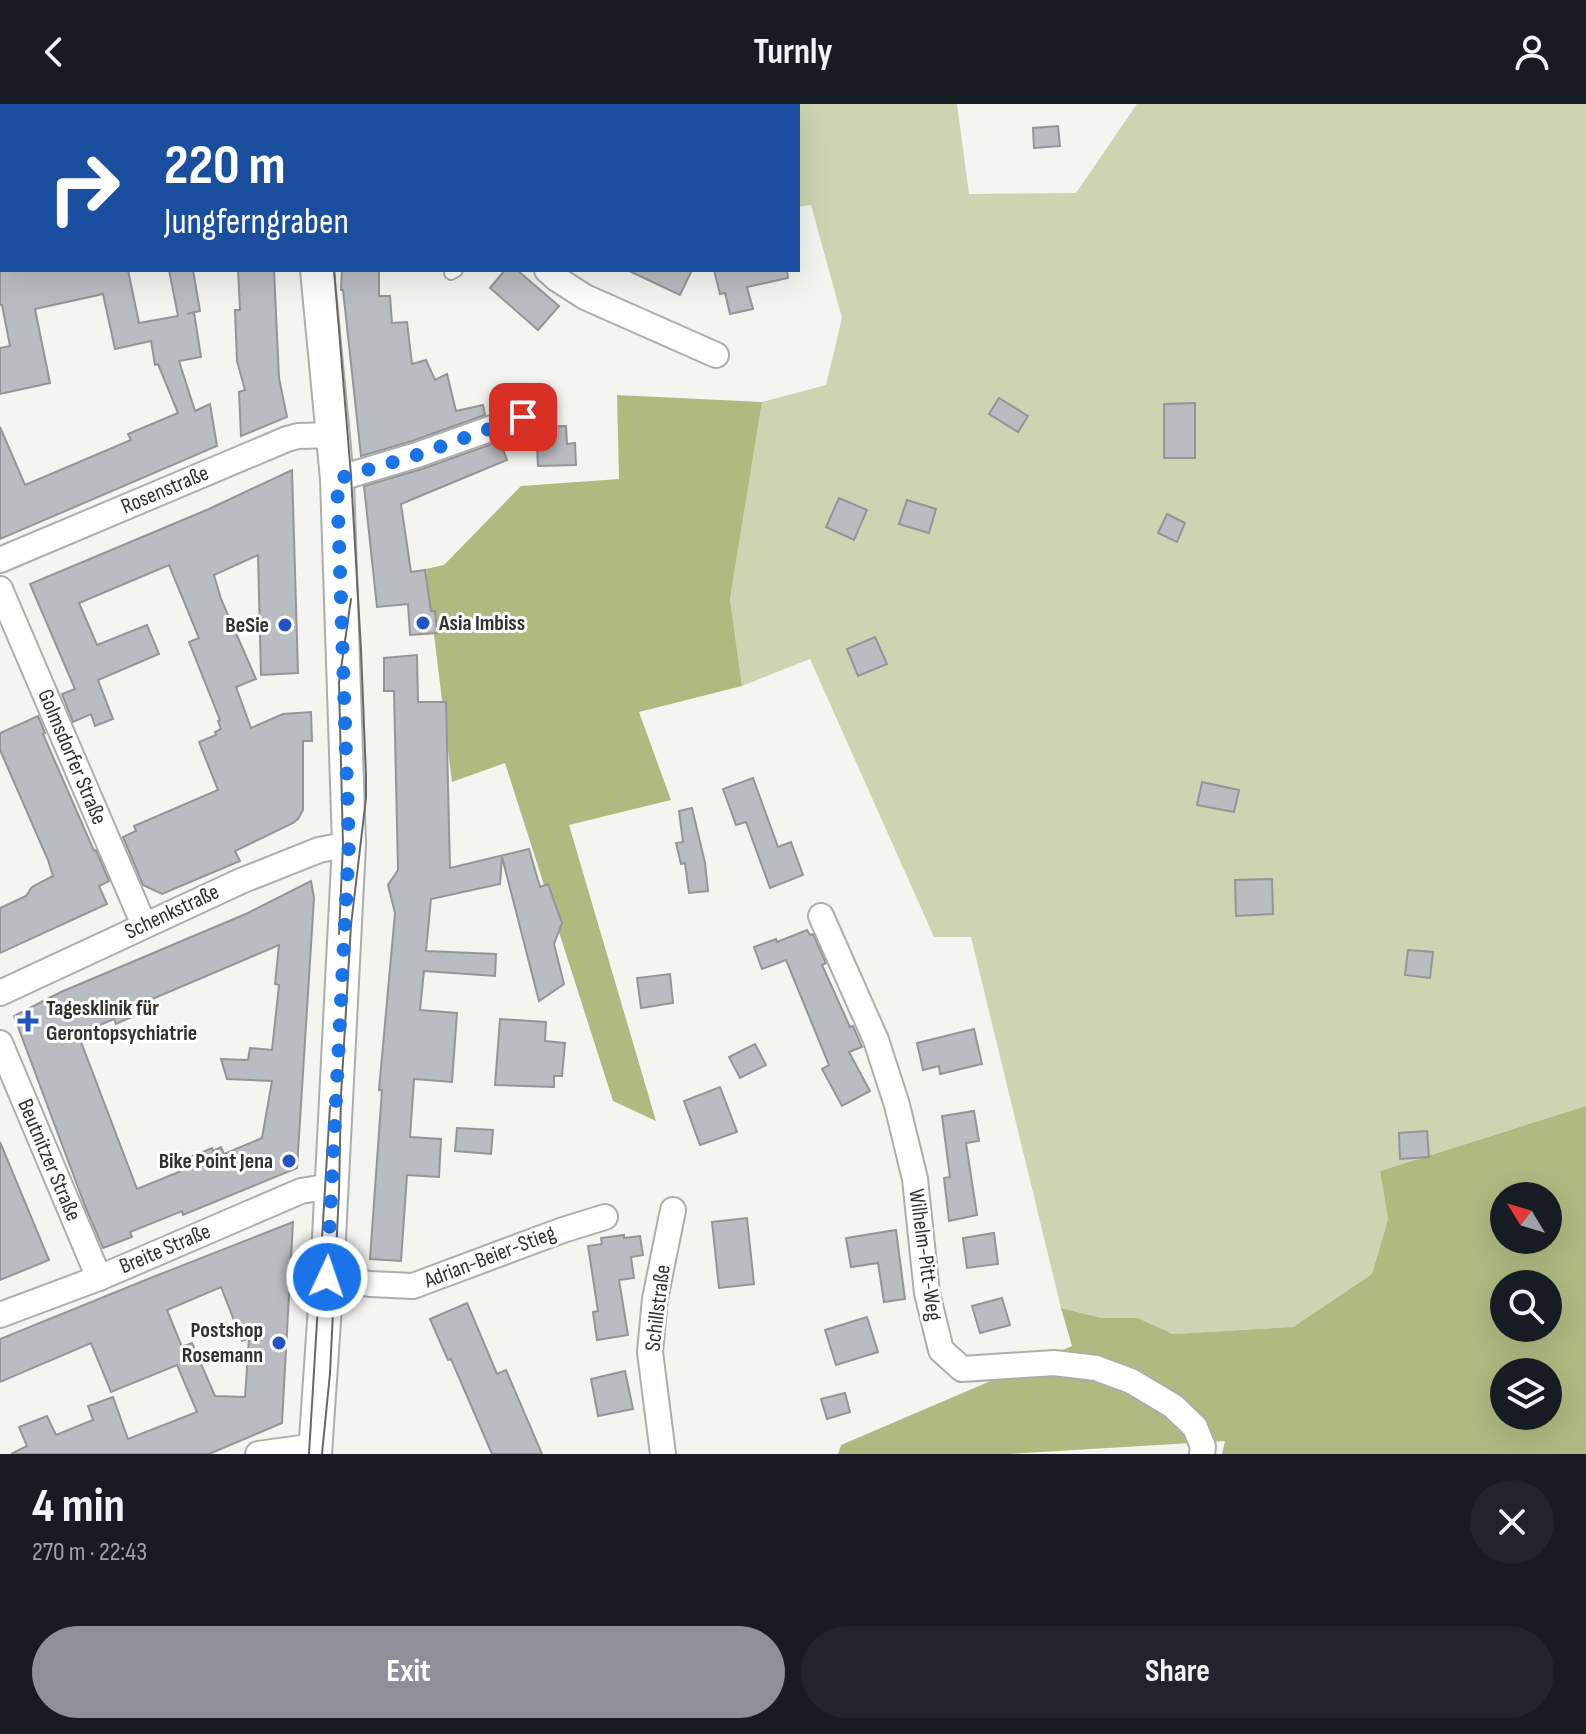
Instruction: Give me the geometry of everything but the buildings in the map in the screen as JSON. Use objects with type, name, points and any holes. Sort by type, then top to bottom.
[{"type":"street","points":[[258,1454],[315,1450],[349,844],[337,479],[317,272]]},
{"type":"street","points":[[549,272],[585,297],[716,355]]},
{"type":"street","points":[[337,479],[417,455],[523,417]]},
{"type":"street","name":"Rosenstraße","points":[[0,560],[287,439],[333,435]]},
{"type":"street","name":"Golmsdorfer Straße","points":[[0,589],[144,925]]},
{"type":"street","name":"Schenkstraße","points":[[0,993],[241,881],[319,850],[349,844]]},
{"type":"street","name":"Wilhelm-Pitt-Weg","points":[[821,916],[876,1040],[897,1105],[915,1179],[927,1293],[941,1350],[962,1369],[1054,1363],[1096,1368],[1131,1381],[1173,1406],[1195,1427],[1203,1447],[1202,1454]]},
{"type":"street","name":"Beutnitzer Straße","points":[[0,1043],[99,1278]]},
{"type":"street","name":"Breite Straße","points":[[0,1315],[99,1278],[301,1191],[331,1186]]},
{"type":"street","name":"Schillstraße","points":[[663,1454],[650,1352],[655,1299],[673,1210]]},
{"type":"street","name":"Adrian-Beier-Stieg","points":[[327,1277],[370,1284],[413,1286],[605,1217]]},
{"type":"green space","points":[[800,104],[957,104],[969,194],[1076,193],[1137,104],[1586,104],[1586,1106],[1380,1171],[1388,1219],[1372,1274],[1293,1327],[1173,1334],[1138,1318],[1102,1318],[1061,1308],[971,937],[934,937],[810,659],[742,686],[730,599],[762,402],[826,385],[842,318],[811,205],[800,207]]},
{"type":"green space","points":[[617,395],[762,402],[730,599],[742,686],[639,712],[671,800],[569,825],[656,1121],[613,1101],[505,763],[452,782],[426,569],[444,565],[521,486],[619,479]]},
{"type":"green space","points":[[1586,1106],[1586,1454],[1222,1454],[1225,1441],[1008,1454],[838,1454],[841,1445],[1072,1346],[1061,1308],[1102,1318],[1138,1318],[1173,1334],[1293,1327],[1372,1274],[1388,1219],[1380,1171]]},
{"type":"tram line","points":[[322,1454],[330,1373],[351,925],[366,798],[351,475],[334,272]]},
{"type":"tram line","points":[[339,934],[343,845],[339,683],[351,599]]},
{"type":"tram line","points":[[309,1454],[330,1106]]},
{"type":"place","name":"Asia Imbiss","points":[[423,623]]},
{"type":"place","name":"BeSie","points":[[285,625]]},
{"type":"place","name":"Tagesklinik für Gerontopsychiatrie","points":[[28,1021]]},
{"type":"place","name":"Bike Point Jena","points":[[289,1161]]},
{"type":"place","name":"Postshop Rosemann","points":[[279,1343]]},
{"type":"route","points":[[327,1277],[349,844],[337,479],[417,455],[523,417]]}]
